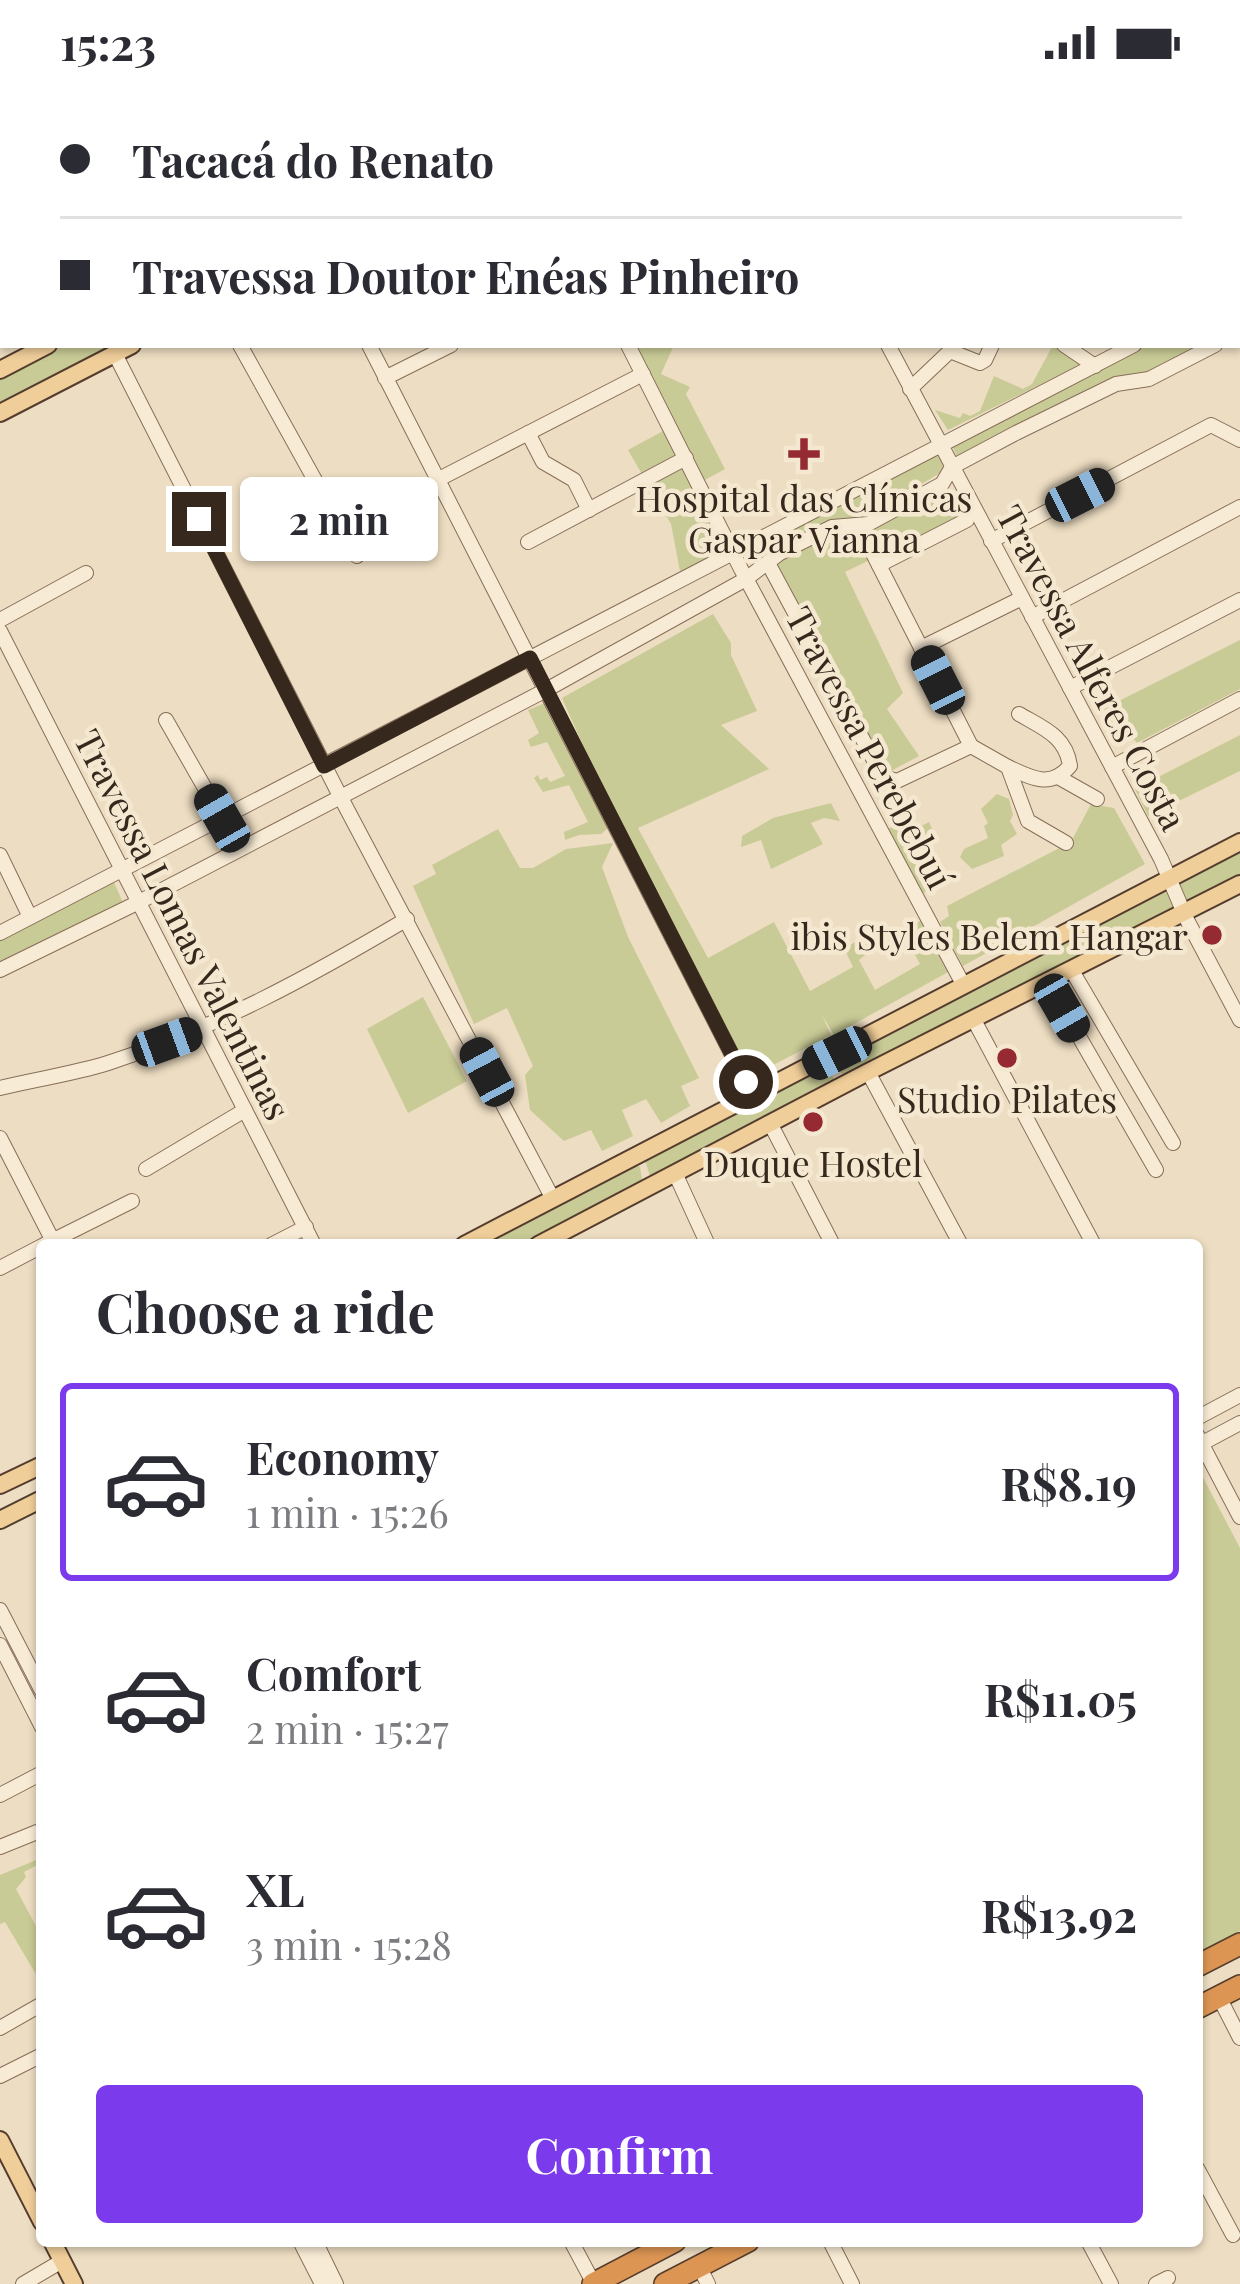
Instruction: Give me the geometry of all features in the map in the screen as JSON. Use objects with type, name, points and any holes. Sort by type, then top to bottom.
[{"type":"highway","points":[[1203,1963],[1240,1944]]},
{"type":"highway","points":[[1203,2005],[1240,1986]]},
{"type":"highway","points":[[593,2284],[663,2247]]},
{"type":"highway","points":[[665,2284],[704,2275],[740,2247]]},
{"type":"main road","points":[[1,368],[42,348]]},
{"type":"main road","points":[[0,413],[124,350]]},
{"type":"main road","points":[[476,1239],[1240,842]]},
{"type":"main road","points":[[571,1238],[645,1188],[1240,884]]},
{"type":"main road","points":[[837,1053],[834,1072],[851,1082]]},
{"type":"main road","points":[[629,1160],[645,1168],[645,1188]]},
{"type":"main road","points":[[0,1485],[36,1468]]},
{"type":"main road","points":[[0,1520],[36,1502]]},
{"type":"main road","points":[[0,2140],[36,2210]]},
{"type":"main road","points":[[55,2247],[74,2284]]},
{"type":"street","points":[[242,348],[357,556]]},
{"type":"street","points":[[370,348],[752,1094]]},
{"type":"street","points":[[385,378],[445,348]]},
{"type":"street","name":"Travessa Perebebuí","points":[[630,348],[746,579],[963,984]]},
{"type":"street","name":"Travessa Alferes Costa","points":[[890,348],[1161,859],[1240,1021]]},
{"type":"street","points":[[910,389],[950,351],[980,363],[991,348]]},
{"type":"street","points":[[1068,348],[1095,366]]},
{"type":"street","points":[[0,933],[1128,348]]},
{"type":"street","points":[[0,970],[546,691],[746,579],[780,553],[832,527],[868,524],[942,484],[952,467],[1116,384],[1149,379],[1209,348]]},
{"type":"street","points":[[124,350],[324,766],[553,1199]]},
{"type":"street","points":[[439,479],[643,374]]},
{"type":"street","points":[[992,541],[1211,425],[1240,440]]},
{"type":"street","points":[[528,434],[543,462],[574,479],[589,510]]},
{"type":"street","points":[[528,542],[686,458]]},
{"type":"street","points":[[1032,617],[1240,507]]},
{"type":"street","points":[[879,565],[967,520]]},
{"type":"street","points":[[859,526],[971,746],[1040,782],[1058,777],[1070,759],[1060,738],[1019,714]]},
{"type":"street","points":[[768,562],[883,776],[897,782],[971,746]]},
{"type":"street","points":[[0,620],[86,573]]},
{"type":"street","points":[[921,648],[1022,598]]},
{"type":"street","points":[[1070,688],[1240,600]]},
{"type":"street","name":"Travessa Lomas Valentinas","points":[[0,631],[311,1239]]},
{"type":"street","points":[[1112,767],[1240,699]]},
{"type":"street","points":[[166,720],[222,818]]},
{"type":"street","points":[[1008,767],[1028,821],[1066,843]]},
{"type":"street","points":[[1058,777],[1097,799]]},
{"type":"street","points":[[0,855],[30,917]]},
{"type":"street","points":[[0,1088],[91,1068],[203,1029],[301,982],[407,919]]},
{"type":"street","points":[[1071,970],[1173,1143]]},
{"type":"street","points":[[1047,981],[1156,1170]]},
{"type":"street","points":[[974,1020],[1091,1239]]},
{"type":"street","points":[[868,1072],[958,1239]]},
{"type":"street","points":[[146,1169],[245,1110]]},
{"type":"street","points":[[771,1125],[830,1239]]},
{"type":"street","points":[[0,1138],[46,1239]]},
{"type":"street","points":[[674,1173],[705,1239]]},
{"type":"street","points":[[58,1239],[132,1202]]},
{"type":"street","points":[[283,1239],[306,1227]]},
{"type":"street","points":[[0,1268],[36,1250]]},
{"type":"street","points":[[1203,1415],[1240,1395]]},
{"type":"street","points":[[1203,1440],[1240,1423]]},
{"type":"street","points":[[1203,1451],[1240,1517]]},
{"type":"street","points":[[0,1610],[36,1691]]},
{"type":"street","points":[[0,1646],[36,1692]]},
{"type":"street","points":[[0,1795],[36,1776]]},
{"type":"street","points":[[0,1847],[36,1832]]},
{"type":"street","points":[[1219,1996],[1240,2038]]},
{"type":"street","points":[[2,2023],[36,2007]]},
{"type":"street","points":[[0,2076],[36,2058]]},
{"type":"street","points":[[1203,2179],[1233,2235]]},
{"type":"street","points":[[310,2247],[322,2284]]},
{"type":"street","points":[[311,2247],[337,2284]]},
{"type":"street","points":[[574,2247],[593,2284]]},
{"type":"street","points":[[833,2247],[852,2284]]},
{"type":"street","points":[[1091,2247],[1111,2284]]},
{"type":"street","points":[[23,2284],[62,2261]]},
{"type":"green space","points":[[53,348],[107,348],[0,404],[0,375]]},
{"type":"green space","points":[[633,348],[673,348],[661,374],[690,387],[686,394],[725,469],[703,481]]},
{"type":"green space","points":[[1051,348],[1082,364],[948,430],[935,410],[960,418],[963,413],[970,416],[980,411],[994,376],[1023,389],[1032,384]]},
{"type":"green space","points":[[1137,348],[1197,348],[1144,374],[1104,381],[957,457],[951,443]]},
{"type":"green space","points":[[663,431],[727,553],[680,571],[671,524],[628,450]]},
{"type":"green space","points":[[937,451],[945,470],[899,496],[755,562],[749,552]]},
{"type":"green space","points":[[947,485],[962,515],[884,553],[866,530]]},
{"type":"green space","points":[[830,531],[853,531],[872,559],[845,572],[903,693],[887,709],[919,756],[889,772],[774,562]]},
{"type":"green space","points":[[713,614],[731,643],[731,655],[757,711],[721,725],[769,769],[638,828],[708,958],[774,922],[810,991],[853,967],[844,948],[867,936],[874,948],[859,960],[875,990],[920,964],[902,931],[922,920],[950,971],[834,1035],[822,1015],[831,1035],[748,1078],[621,831],[562,698]]},
{"type":"green space","points":[[1240,640],[1240,689],[1137,743],[1118,720],[1107,727],[1103,709]]},
{"type":"green space","points":[[548,702],[610,826],[601,834],[565,840],[564,832],[588,822],[569,785],[543,792],[534,778],[547,777],[550,782],[565,776],[547,742],[531,747],[528,740],[539,733],[528,710]]},
{"type":"green space","points":[[1240,735],[1240,771],[1148,816],[1135,789]]},
{"type":"green space","points":[[997,794],[1009,799],[1010,821],[1017,834],[1001,845],[1004,856],[972,869],[960,857],[964,849],[988,838],[981,809]]},
{"type":"green space","points":[[831,803],[840,821],[824,818],[811,823],[823,844],[771,869],[761,840],[741,847],[742,836],[773,818]]},
{"type":"green space","points":[[1091,804],[1114,808],[1145,864],[963,966],[940,922],[949,916],[947,906],[1071,842]]},
{"type":"green space","points":[[929,822],[936,838],[925,838],[938,857],[930,867],[945,870],[936,877],[936,887],[919,895],[885,830],[900,824],[912,831]]},
{"type":"green space","points":[[498,829],[520,868],[533,868],[566,849],[613,843],[602,867],[628,937],[699,1078],[681,1086],[690,1106],[661,1123],[646,1099],[622,1110],[633,1136],[602,1151],[591,1130],[564,1141],[530,1110],[525,1075],[533,1066],[507,1008],[474,1024],[413,886],[436,874],[432,865]]},
{"type":"green space","points":[[1240,848],[1240,874],[846,1075],[841,1073],[837,1065],[841,1057]]},
{"type":"green space","points":[[112,878],[124,905],[0,970],[0,936]]},
{"type":"green space","points":[[423,997],[467,1081],[408,1113],[367,1029]]},
{"type":"green space","points":[[830,1062],[833,1078],[842,1083],[651,1180],[640,1158]]},
{"type":"green space","points":[[635,1165],[640,1167],[642,1180],[529,1239],[487,1239]]},
{"type":"green space","points":[[1203,1477],[1240,1548],[1240,1931],[1203,1950]]},
{"type":"green space","points":[[36,1860],[16,1889],[36,1926],[36,1974],[5,1922],[0,1924],[0,1875]]},
{"type":"place","name":"Hospital das Clínicas Gaspar Vianna","points":[[804,454]]},
{"type":"place","name":"ibis Styles Belem Hangar","points":[[1212,935]]},
{"type":"place","name":"Studio Pilates","points":[[1007,1058]]},
{"type":"place","name":"Duque Hostel","points":[[813,1122]]},
{"type":"route","points":[[199,519],[324,766],[530,658],[746,1082]]}]
